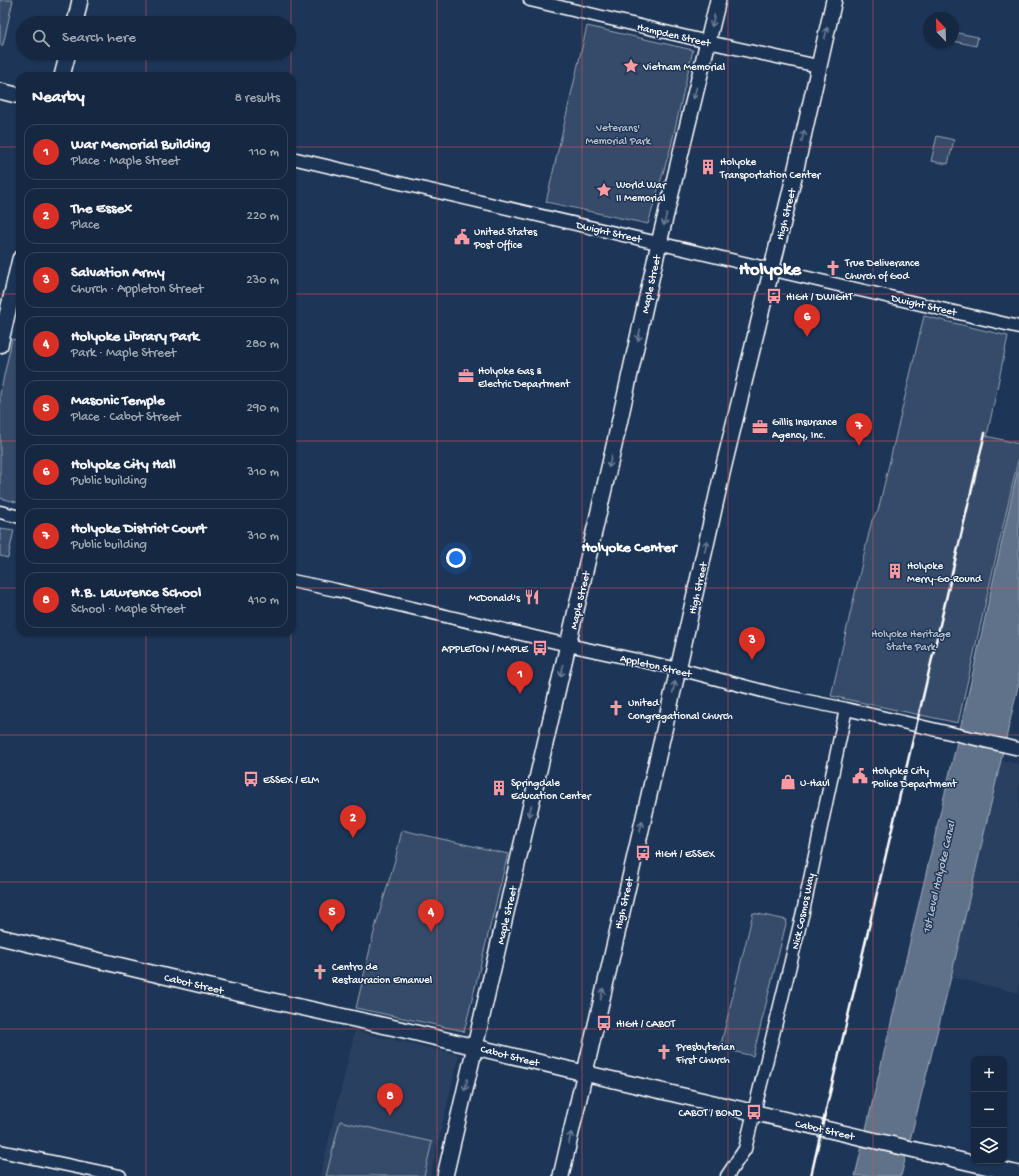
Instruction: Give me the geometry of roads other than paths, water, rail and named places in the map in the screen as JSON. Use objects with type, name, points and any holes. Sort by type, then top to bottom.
[{"type":"main road","points":[[77,16],[80,0]]},
{"type":"main road","name":"Maple Street","points":[[445,1176],[659,243],[718,0]]},
{"type":"main road","name":"High Street","points":[[561,1176],[834,0]]},
{"type":"main road","points":[[63,72],[66,60]]},
{"type":"main road","points":[[0,91],[16,95]]},
{"type":"main road","points":[[0,346],[16,276]]},
{"type":"main road","name":"Cabot Street","points":[[0,937],[1019,1174]]},
{"type":"street","name":"Hampden Street","points":[[530,0],[818,66]]},
{"type":"street","name":"Dwight Street","points":[[296,159],[1019,327]]},
{"type":"street","points":[[0,512],[16,516]]},
{"type":"street","name":"Appleton Street","points":[[296,582],[678,669],[778,695],[846,709],[1019,749]]},
{"type":"street","name":"Nick Cosmos Way","points":[[727,1176],[745,1149],[802,914],[846,709]]},
{"type":"street","points":[[0,1150],[120,1176]]},
{"type":"water","name":"1st Level Holyoke Canal","points":[[1019,464],[1019,682],[951,977],[901,1176],[855,1176],[967,699]]},
{"type":"railway","points":[[811,1176],[985,433]]},
{"type":"place","name":"Vietnam Memorial","points":[[631,66]]},
{"type":"place","name":"Holyoke Transportation Center","points":[[708,167]]},
{"type":"place","name":"World War II Memorial","points":[[604,190]]},
{"type":"place","name":"United States Post Office","points":[[462,237]]},
{"type":"place","name":"True Deliverance Church of God","points":[[833,268]]},
{"type":"place","name":"HIGH / DWIGHT","points":[[774,296]]},
{"type":"place","name":"Holyoke City Hall","points":[[807,337]]},
{"type":"place","name":"Holyoke Gas & Electric Department","points":[[466,376]]},
{"type":"place","name":"Gillis Insurance Agency, Inc.","points":[[760,427]]},
{"type":"place","name":"Holyoke District Court","points":[[859,446]]},
{"type":"place","name":"Holyoke Merry-Go-Round","points":[[895,571]]},
{"type":"place","name":"McDonald's","points":[[532,597]]},
{"type":"place","name":"APPLETON / MAPLE","points":[[540,648]]},
{"type":"place","name":"Salvation Army","points":[[752,660]]},
{"type":"place","name":"War Memorial Building","points":[[520,694]]},
{"type":"place","name":"United Congregational Church","points":[[616,708]]},
{"type":"place","name":"Holyoke City Police Department","points":[[860,776]]},
{"type":"place","name":"ESSEX / ELM","points":[[251,779]]},
{"type":"place","name":"U-Haul","points":[[788,782]]},
{"type":"place","name":"Springdale Education Center","points":[[499,788]]},
{"type":"place","name":"The Essex","points":[[353,838]]},
{"type":"place","name":"HIGH / ESSEX","points":[[643,853]]},
{"type":"place","name":"Masonic Temple","points":[[332,932]]},
{"type":"place","name":"Holyoke Library Park","points":[[431,932]]},
{"type":"place","name":"Centro de Restauracion Emanuel","points":[[320,972]]},
{"type":"place","name":"HIGH / CABOT","points":[[604,1023]]},
{"type":"place","name":"Presbyterian First Church","points":[[664,1052]]},
{"type":"place","name":"CABOT / BOND","points":[[754,1112]]},
{"type":"place","name":"H.B. Lawrence School","points":[[390,1116]]},
{"type":"district","name":"Holyoke","points":[[770,267]]},
{"type":"district","name":"Holyoke Center","points":[[629,546]]},
{"type":"park label","name":"Veterans' Memorial Park","points":[[618,133]]},
{"type":"park label","name":"Holyoke Heritage State Park","points":[[911,639]]}]
